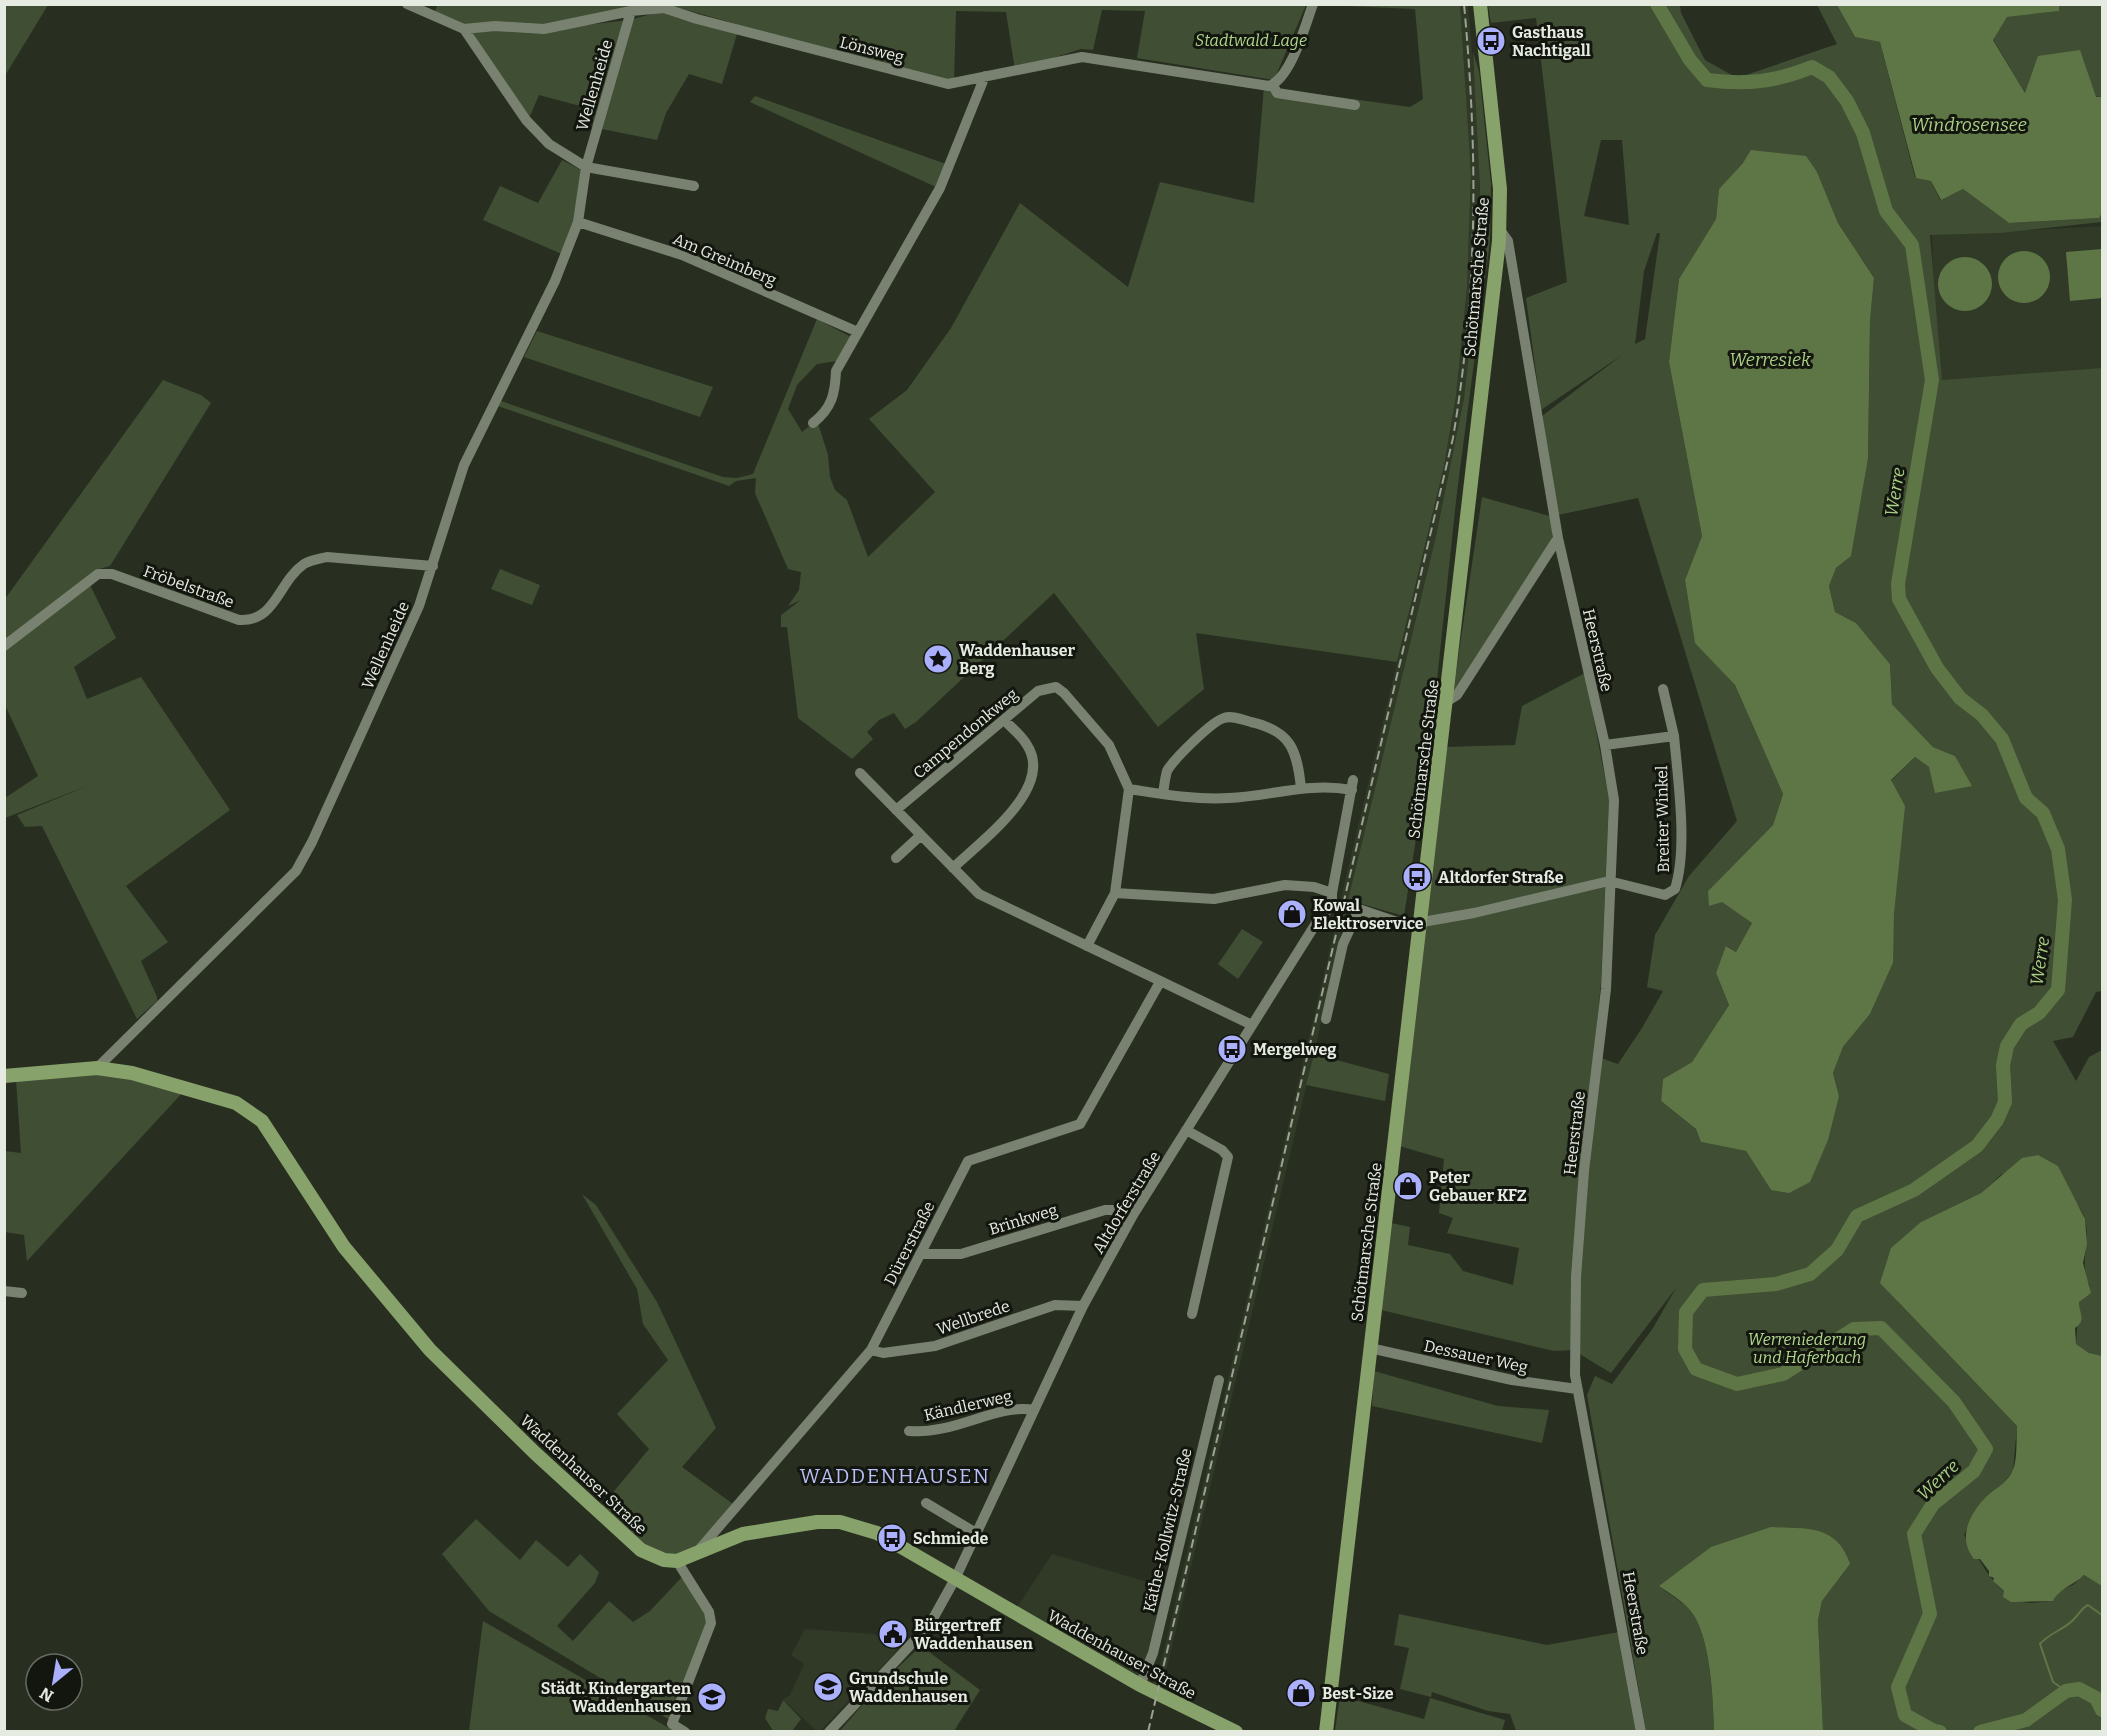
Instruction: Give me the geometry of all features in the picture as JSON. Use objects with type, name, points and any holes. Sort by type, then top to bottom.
[{"type":"main road","name":"Schötmarsche Straße","points":[[1326,1731],[1500,230],[1500,189],[1480,4]]},
{"type":"main road","name":"Waddenhauser Straße","points":[[4,1076],[97,1068],[132,1073],[236,1103],[262,1121],[345,1247],[430,1350],[535,1453],[641,1550],[664,1560],[676,1561],[743,1534],[817,1522],[840,1522],[877,1533],[1140,1685],[1236,1731]]},
{"type":"street","name":"Lönsweg","points":[[407,4],[464,29],[495,26],[544,29],[631,11],[664,8],[697,19],[948,84],[1082,57],[1203,78],[1273,85],[1277,93],[1355,105]]},
{"type":"street","points":[[1273,85],[1293,59],[1313,4]]},
{"type":"street","name":"Wellenheide","points":[[97,1068],[300,865],[414,617],[433,566],[464,465],[555,282],[578,222],[586,167],[631,11]]},
{"type":"street","points":[[464,29],[526,120],[549,144],[586,167],[694,186]]},
{"type":"street","points":[[813,423],[830,405],[834,396],[836,371],[940,188],[985,76]]},
{"type":"street","name":"Am Greimberg","points":[[578,222],[682,255],[858,332]]},
{"type":"street","name":"Heerstraße","points":[[1500,230],[1508,241],[1558,538],[1605,746],[1614,800],[1606,989],[1584,1171],[1576,1277],[1577,1389],[1641,1731]]},
{"type":"street","points":[[1446,702],[1457,695],[1558,538]]},
{"type":"street","name":"Fröbelstraße","points":[[4,646],[98,574],[112,574],[238,620],[251,621],[264,614],[299,568],[316,560],[327,557],[433,566]]},
{"type":"street","name":"Campendonkweg","points":[[896,810],[1038,691],[1056,687],[1064,693],[1109,746],[1129,789]]},
{"type":"street","name":"Breiter Winkel","points":[[1420,922],[1474,913],[1609,881],[1665,895],[1675,889],[1679,877],[1680,809],[1674,736],[1663,689]]},
{"type":"street","points":[[1087,946],[1115,893],[1129,789],[1180,798],[1229,798],[1302,788],[1298,760],[1294,749],[1286,739],[1265,725],[1230,717],[1218,721],[1173,762],[1167,772],[1163,794]]},
{"type":"street","points":[[953,868],[1019,805],[1033,776],[1034,760],[1027,744],[1005,721]]},
{"type":"street","points":[[1605,746],[1674,736]]},
{"type":"street","points":[[860,774],[979,894],[1252,1025]]},
{"type":"street","name":"Altdorferstraße","points":[[830,1731],[930,1624],[955,1579],[1083,1306],[1133,1215],[1332,898],[1352,785],[1302,788]]},
{"type":"street","points":[[896,858],[921,835]]},
{"type":"street","points":[[1115,893],[1214,899],[1285,885],[1302,885],[1344,904],[1400,923],[1420,922]]},
{"type":"street","points":[[1326,1019],[1343,944],[1359,909]]},
{"type":"street","name":"Dürerstraße","points":[[696,1554],[871,1350],[968,1161],[1080,1124],[1160,982]]},
{"type":"street","points":[[1186,1130],[1222,1150],[1227,1157],[1191,1314]]},
{"type":"street","name":"Brinkweg","points":[[920,1254],[961,1254],[1105,1210],[1123,1210],[1133,1215]]},
{"type":"street","points":[[4,1291],[22,1293]]},
{"type":"street","name":"Wellbrede","points":[[871,1350],[883,1353],[935,1346],[1055,1305],[1083,1306]]},
{"type":"street","name":"Dessauer Weg","points":[[1370,1348],[1512,1380],[1577,1389]]},
{"type":"street","name":"Käthe-Kollwitz-Straße","points":[[1140,1685],[1153,1653],[1219,1380]]},
{"type":"street","name":"Kändlerweg","points":[[909,1431],[926,1432],[966,1424],[1017,1407],[1034,1410]]},
{"type":"street","points":[[926,1503],[976,1533]]},
{"type":"street","points":[[676,1561],[709,1612],[711,1623],[672,1724],[685,1731]]},
{"type":"shaded area","points":[[1460,5],[1468,5],[1479,133],[1480,188],[1476,289],[1464,398],[1436,536],[1348,900],[1341,898],[1444,466],[1456,396],[1467,288],[1471,174]]},
{"type":"shaded area","points":[[2102,226],[2102,369],[1935,386],[1932,235]]},
{"type":"shaded area","points":[[1340,907],[1347,909],[1314,1054],[1161,1692],[1152,1688],[1153,1676],[1158,1675]]},
{"type":"shaded area","points":[[1052,1554],[1165,1587],[1140,1682],[1016,1609]]},
{"type":"shaded area","name":"Grundschule Waddenhausen","points":[[805,1629],[874,1634],[897,1651],[820,1731],[817,1731],[783,1700],[790,1695],[804,1664],[791,1655]]},
{"type":"green space","points":[[438,4],[655,5],[546,25],[466,27],[434,14]]},
{"type":"green space","name":"Stadtwald Lage","points":[[666,4],[1306,5],[1274,80],[1137,58],[1145,11],[1102,10],[1093,50],[1081,49],[1015,70],[1006,12],[956,11],[954,83],[737,34],[722,84],[689,74],[666,113],[657,140],[592,127],[595,110],[539,95],[528,121],[473,33],[497,29],[541,30],[630,20],[662,11],[736,24]]},
{"type":"green space","points":[[4,5],[48,5],[6,74],[4,73]]},
{"type":"green space","points":[[1323,5],[1460,5],[1471,174],[1467,288],[1456,396],[1444,466],[1397,662],[1196,633],[1204,689],[1158,727],[1054,593],[916,722],[905,729],[894,713],[879,720],[867,732],[873,739],[852,759],[798,718],[787,627],[781,627],[781,615],[801,600],[788,606],[799,590],[801,572],[788,569],[755,493],[756,478],[736,481],[729,486],[498,406],[501,401],[723,477],[737,478],[753,474],[817,319],[851,337],[837,361],[817,364],[797,385],[788,409],[802,432],[817,420],[828,455],[830,477],[835,490],[847,500],[868,557],[935,492],[869,419],[907,390],[951,328],[1020,203],[1128,287],[1160,182],[1254,203],[1264,87],[1410,107],[1423,99],[1415,9]]},
{"type":"green space","name":"Werreniederung und Haferbach","points":[[1488,5],[1680,5],[1681,13],[1705,60],[1737,78],[1837,44],[1817,5],[1837,5],[1855,37],[1880,42],[1915,177],[1931,181],[1940,200],[1963,189],[2009,223],[2098,218],[2102,213],[2102,222],[2000,233],[1930,235],[1942,380],[2102,368],[2102,991],[2096,992],[2073,1037],[2053,1041],[2076,1081],[2089,1057],[2102,1050],[2102,1356],[2089,1353],[2076,1344],[2079,1302],[2090,1286],[2085,1270],[2087,1237],[2082,1212],[2074,1199],[2002,1174],[1981,1193],[1921,1222],[1897,1301],[2017,1426],[2013,1471],[1977,1509],[1964,1535],[1990,1577],[2008,1594],[2029,1603],[2053,1601],[2060,1590],[2073,1585],[2084,1575],[2102,1585],[2102,1731],[1823,1731],[1818,1620],[1822,1601],[1850,1564],[1659,1586],[1689,1609],[1702,1634],[1709,1667],[1714,1731],[1646,1731],[1587,1395],[1595,1376],[1612,1384],[1653,1328],[1676,1288],[1611,1373],[1573,1350],[1554,1351],[1381,1310],[1391,1223],[1410,1227],[1408,1245],[1450,1254],[1463,1271],[1513,1285],[1519,1248],[1447,1233],[1453,1218],[1439,1213],[1444,1159],[1399,1146],[1445,747],[1515,745],[1522,706],[1585,673],[1609,799],[1601,983],[1584,1151],[1601,1058],[1618,1064],[1663,991],[1647,987],[1655,935],[1689,876],[1737,821],[1638,498],[1558,515],[1542,416],[1622,355],[1541,410],[1526,298],[1567,282],[1536,18],[1491,23]],"holes":[[[1601,140],[1622,140],[1629,225],[1584,216]],[[1743,163],[1817,172],[1838,223],[1874,278],[1870,321],[1868,459],[1851,555],[1836,568],[1829,586],[1835,612],[1856,623],[1890,664],[1892,704],[1933,747],[1955,756],[1929,767],[1915,757],[1891,781],[1893,963],[1870,1014],[1843,1047],[1833,1073],[1839,1096],[1771,1190],[1746,1151],[1701,1142],[1696,1129],[1661,1101],[1663,1079],[1692,1062],[1729,1005],[1716,973],[1727,946],[1736,952],[1752,923],[1708,891],[1773,825],[1783,794],[1735,685],[1695,642],[1685,580],[1702,536],[1669,362],[1679,279],[1716,219],[1719,189]],[[1657,233],[1660,233],[1645,339],[1635,344],[1644,271]]]},
{"type":"green space","points":[[2059,5],[2102,5],[2102,97],[2025,93],[1993,39],[2007,17],[2059,11]]},
{"type":"green space","points":[[1473,52],[1479,71],[1491,184],[1490,241],[1457,492],[1429,755],[1404,916],[1348,900],[1436,536],[1464,398],[1476,289],[1480,188]]},
{"type":"green space","points":[[755,96],[946,164],[936,187],[750,102]]},
{"type":"green space","points":[[562,160],[581,170],[573,227],[564,255],[483,220],[500,186],[538,203]]},
{"type":"green space","points":[[537,331],[713,387],[700,417],[524,357]]},
{"type":"green space","points":[[163,380],[201,395],[211,403],[110,566],[95,570],[5,643],[5,599]]},
{"type":"green space","points":[[1482,497],[1553,517],[1552,539],[1453,692]]},
{"type":"green space","points":[[500,569],[540,585],[532,605],[491,589]]},
{"type":"green space","points":[[90,585],[116,638],[74,667],[87,699],[141,677],[230,810],[126,886],[168,942],[141,961],[157,1001],[137,1019],[42,826],[25,827],[17,815],[92,784],[5,818],[5,798],[38,776],[5,705],[5,649]]},
{"type":"green space","points":[[1242,929],[1263,942],[1238,979],[1218,964]]},
{"type":"green space","points":[[1314,1054],[1389,1074],[1385,1101],[1306,1085]]},
{"type":"green space","points":[[88,1074],[131,1077],[184,1091],[27,1261],[24,1235],[5,1232],[5,1151],[21,1153],[16,1080]]},
{"type":"green space","points":[[582,1194],[596,1205],[657,1302],[716,1428],[682,1467],[733,1504],[695,1548],[677,1558],[644,1547],[601,1507],[649,1449],[617,1414],[668,1360],[643,1324],[637,1289]]},
{"type":"green space","points":[[1374,1371],[1498,1406],[1549,1410],[1542,1443],[1372,1406]]},
{"type":"green space","points":[[476,1519],[520,1560],[536,1540],[568,1567],[580,1554],[599,1572],[595,1583],[557,1626],[573,1641],[609,1601],[633,1622],[650,1611],[682,1577],[706,1613],[707,1623],[670,1720],[489,1611],[442,1554]]},
{"type":"green space","points":[[1399,1614],[1547,1645],[1619,1632],[1636,1731],[1516,1731],[1510,1714],[1488,1711],[1432,1692],[1431,1697],[1400,1689],[1409,1648],[1394,1645]]},
{"type":"green space","points":[[483,1621],[674,1731],[469,1731]]},
{"type":"green space","points":[[921,1646],[980,1690],[954,1731],[839,1732],[881,1683]]},
{"type":"green space","points":[[1340,1696],[1424,1719],[1430,1698],[1505,1720],[1502,1731],[1335,1731]]},
{"type":"green space","points":[[783,1700],[801,1719],[792,1731],[773,1731],[765,1718],[768,1709],[778,1711]]},
{"type":"water","name":"Windrosensee","points":[[1837,5],[2059,5],[2059,11],[2007,17],[1993,40],[2025,93],[2038,56],[2080,50],[2096,97],[2102,97],[2102,213],[2099,218],[2009,223],[1963,189],[1941,200],[1931,181],[1916,178],[1880,42],[1855,37]]},
{"type":"water","name":"Werresiek","points":[[1751,150],[1806,156],[1817,172],[1838,223],[1874,278],[1870,321],[1868,459],[1851,556],[1836,568],[1829,586],[1835,612],[1856,623],[1890,664],[1892,704],[1933,747],[1955,756],[1972,786],[1935,793],[1929,767],[1915,757],[1891,780],[1905,806],[1894,913],[1893,963],[1870,1014],[1843,1047],[1833,1073],[1839,1096],[1828,1140],[1810,1182],[1789,1193],[1771,1190],[1746,1151],[1701,1142],[1696,1129],[1661,1101],[1663,1079],[1692,1062],[1729,1005],[1716,973],[1726,946],[1736,952],[1752,923],[1722,902],[1709,906],[1708,891],[1773,825],[1783,794],[1735,685],[1695,643],[1685,580],[1702,536],[1669,362],[1679,279],[1716,219],[1719,189],[1743,163]]},
{"type":"water","points":[[2102,249],[2102,298],[2070,301],[2066,252]]},
{"type":"water","points":[[2024,251],[2034,253],[2042,259],[2048,267],[2050,277],[2048,287],[2042,295],[2034,301],[2024,303],[2014,301],[2006,295],[2000,287],[1998,277],[2000,267],[2006,259],[2014,253]]},
{"type":"water","points":[[1965,257],[1975,259],[1984,265],[1990,274],[1992,284],[1990,294],[1984,303],[1975,309],[1965,311],[1955,309],[1946,303],[1940,294],[1938,284],[1940,274],[1946,265],[1955,259]]},
{"type":"water","points":[[2038,1155],[2058,1166],[2085,1219],[2087,1244],[2083,1263],[2091,1293],[2079,1302],[2082,1319],[2075,1328],[2076,1344],[2089,1353],[2102,1356],[2102,1586],[2084,1575],[2060,1592],[2053,1601],[2011,1602],[2003,1597],[2004,1591],[1993,1581],[1994,1578],[1989,1576],[1989,1571],[1980,1559],[1974,1559],[1969,1551],[1966,1536],[1970,1520],[1979,1505],[2007,1480],[2012,1472],[2016,1456],[2017,1426],[1880,1283],[1891,1248],[1921,1222],[1981,1193],[2022,1158]]},
{"type":"water","points":[[1771,1527],[1808,1529],[1829,1535],[1844,1551],[1850,1564],[1822,1601],[1818,1620],[1823,1731],[1714,1731],[1709,1667],[1702,1634],[1689,1609],[1659,1586],[1711,1547]]},
{"type":"waterway","name":"Werre","points":[[1657,4],[1690,60],[1707,80],[1760,81],[1786,76],[1812,67],[1829,77],[1847,101],[1863,133],[1886,211],[1912,245],[1932,380],[1898,584],[1899,599],[1937,668],[1960,698],[1982,715],[2002,739],[2026,798],[2043,813],[2058,849],[2065,900],[2058,990],[2039,1013],[2021,1024],[2007,1046],[2003,1065],[2005,1102],[1997,1120],[1977,1146],[1914,1190],[1857,1216],[1837,1250],[1810,1274],[1776,1284],[1703,1290],[1686,1312],[1685,1349],[1696,1369],[1737,1384],[1783,1374],[1854,1329],[1881,1328],[1954,1402],[1986,1449],[1974,1471],[1933,1504],[1914,1534],[1930,1614],[1898,1687],[1905,1715],[1940,1732]]},
{"type":"waterway","points":[[2066,1691],[2053,1682],[2040,1644],[2071,1622],[2088,1605],[2102,1615]]},
{"type":"waterway","name":"Werre","points":[[1980,1732],[2026,1720],[2066,1691],[2079,1689],[2096,1698],[2102,1710]]},
{"type":"railway","points":[[1148,1732],[1453,438],[1467,328],[1473,221],[1472,114],[1464,4]]},
{"type":"place","name":"Gasthaus Nachtigall","points":[[1491,41]]},
{"type":"place","name":"Waddenhauser Berg","points":[[938,659]]},
{"type":"place","name":"Altdorfer Straße","points":[[1417,877]]},
{"type":"place","name":"Kowal Elektroservice","points":[[1292,914]]},
{"type":"place","name":"Mergelweg","points":[[1232,1049]]},
{"type":"place","name":"Peter Gebauer KFZ","points":[[1408,1186]]},
{"type":"place","name":"Schmiede","points":[[892,1538]]},
{"type":"place","name":"Bürgertreff Waddenhausen","points":[[893,1634]]},
{"type":"place","name":"Grundschule Waddenhausen","points":[[828,1687]]},
{"type":"place","name":"Best-Size","points":[[1301,1693]]},
{"type":"place","name":"Städt. Kindergarten Waddenhausen","points":[[712,1697]]},
{"type":"district","name":"WADDENHAUSEN","points":[[895,1476]]}]
